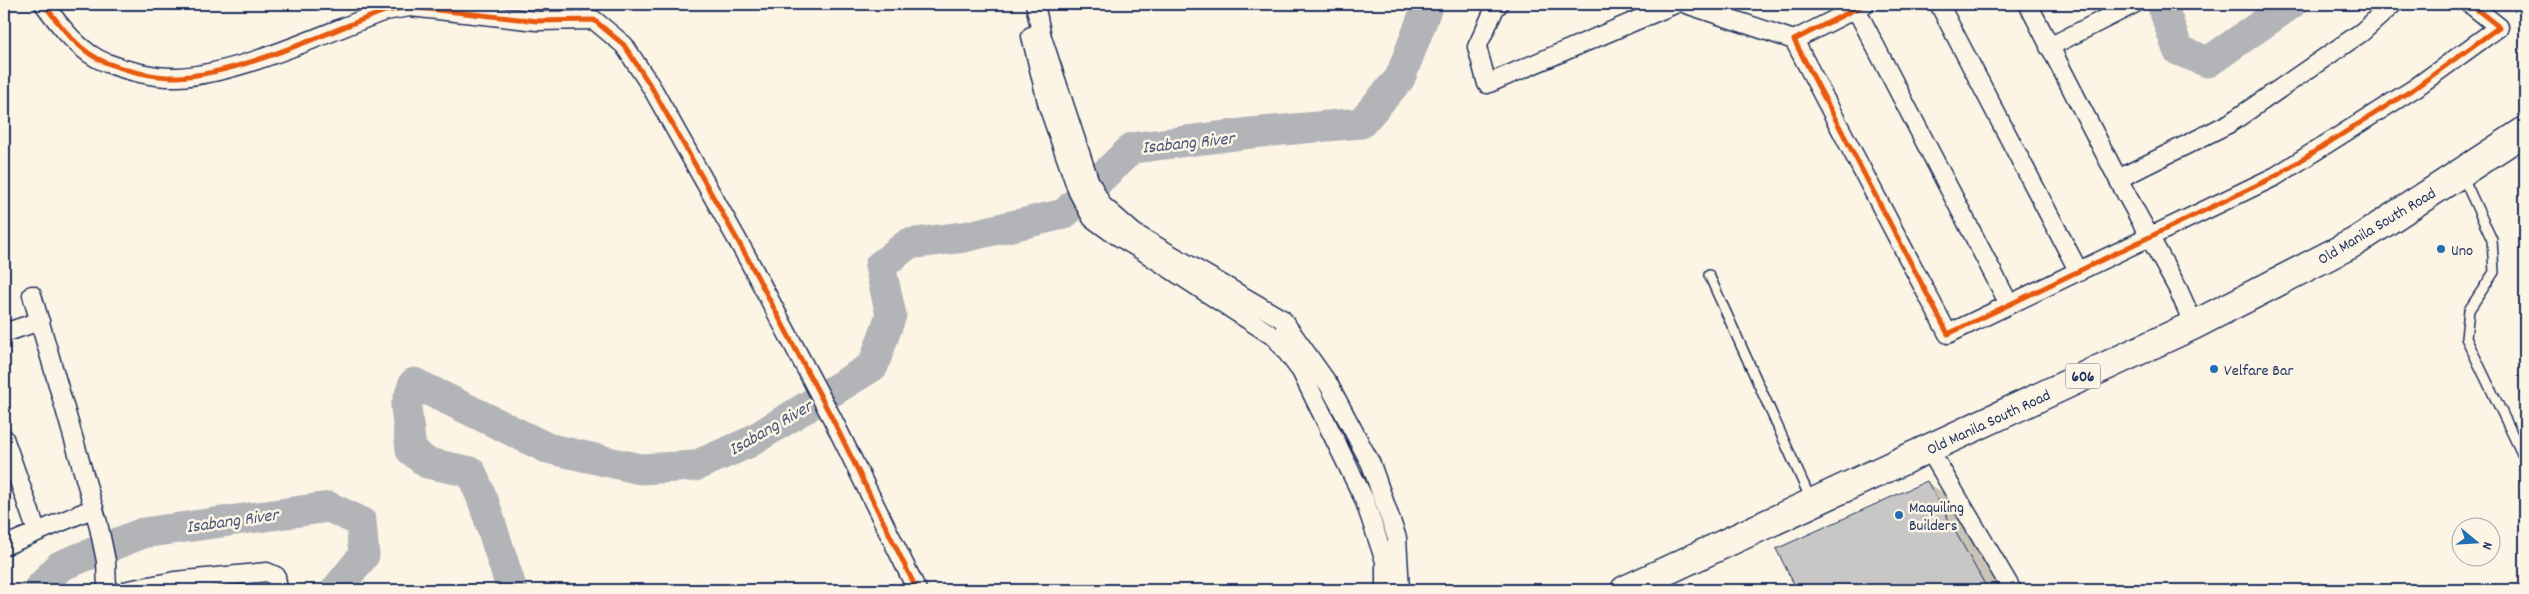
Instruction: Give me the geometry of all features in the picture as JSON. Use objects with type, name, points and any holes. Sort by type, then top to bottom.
[{"type":"main road","name":"Old Manila South Road","points":[[1625,590],[2194,325],[2355,242],[2525,131]]},
{"type":"street","points":[[44,4],[59,26],[79,45],[106,63],[137,72],[177,77],[230,68],[385,11],[410,6],[538,21],[594,20],[624,45],[652,88],[748,258],[832,418],[917,590]]},
{"type":"street","points":[[1023,4],[1048,106],[1083,186],[1097,212],[1111,232],[1276,338],[1301,371],[1364,499],[1385,561],[1385,590]]},
{"type":"street","points":[[1035,4],[1042,37],[1083,186]]},
{"type":"street","points":[[1499,4],[1495,8],[1477,47],[1487,84],[1675,4]]},
{"type":"street","points":[[1686,4],[1794,40],[1948,334],[2151,238],[2276,176],[2415,88],[2499,27],[2470,4]]},
{"type":"street","points":[[1940,4],[2079,272]]},
{"type":"street","points":[[2028,4],[2118,179],[2178,289],[2194,325]]},
{"type":"street","points":[[2118,179],[2230,123],[2362,32],[2392,4]]},
{"type":"street","points":[[1794,40],[1860,6],[2010,304]]},
{"type":"street","points":[[2049,47],[2125,6]]},
{"type":"street","points":[[1097,212],[1282,319],[1330,386],[1371,464],[1397,538],[1400,590]]},
{"type":"street","points":[[32,295],[96,515],[106,561],[107,590]]},
{"type":"street","points":[[4,333],[40,321]]},
{"type":"street","points":[[4,438],[37,532]]},
{"type":"street","points":[[1929,449],[2012,590]]},
{"type":"street","points":[[4,546],[37,532],[96,515]]},
{"type":"street","points":[[128,590],[175,580],[267,572],[276,576],[279,584],[278,590]]},
{"type":"lane","points":[[2461,173],[2492,240],[2494,272],[2469,310],[2466,338],[2525,460]]},
{"type":"lane","points":[[1709,275],[1812,502]]},
{"type":"building","name":"Maquiling Builders","points":[[1927,481],[1988,590],[1797,590],[1776,549]]},
{"type":"waterway","name":"Isabang River","points":[[512,590],[484,503],[471,472],[427,463],[411,450],[406,407],[414,383],[547,448],[640,469],[695,466],[748,443],[873,366],[891,315],[880,266],[908,244],[964,237],[1064,214],[1132,148],[1250,133],[1361,123],[1400,78],[1428,4]]},
{"type":"waterway","name":"Isabang River","points":[[2162,4],[2178,50],[2208,62],[2291,4]]},
{"type":"waterway","name":"Isabang River","points":[[38,590],[60,566],[143,533],[329,507],[361,522],[364,555],[336,590]]},
{"type":"cycle path","points":[[44,4],[71,38],[88,53],[115,66],[151,75],[169,77],[228,69],[255,61],[385,11],[410,7],[537,21],[594,20],[624,45],[652,88],[748,259],[832,418],[917,590]]},
{"type":"cycle path","points":[[1865,4],[1794,40],[1948,334],[2276,176],[2415,88],[2499,27],[2470,4]]},
{"type":"place","name":"Uno","points":[[2441,249]]},
{"type":"place","name":"Velfare Bar","points":[[2214,369]]},
{"type":"place","name":"Maquiling Builders","points":[[1899,515]]}]
